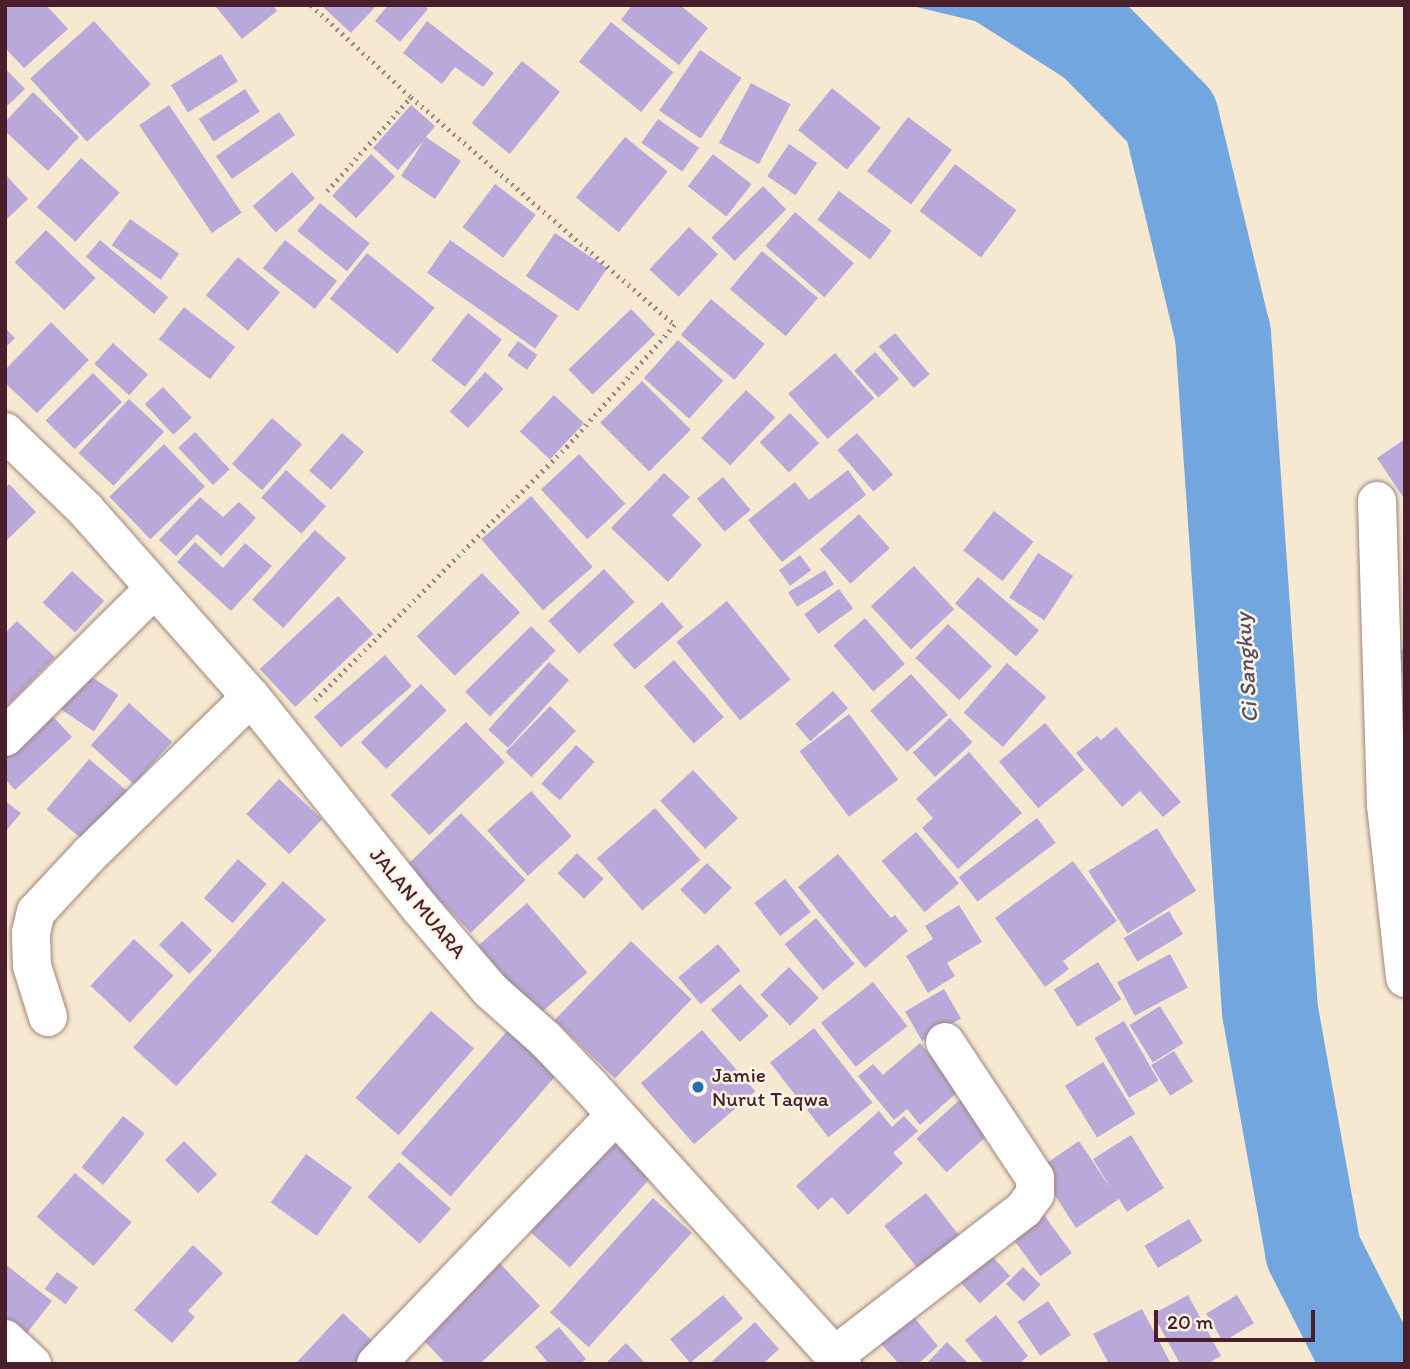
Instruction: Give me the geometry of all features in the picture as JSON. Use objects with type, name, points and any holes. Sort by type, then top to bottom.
[{"type":"street","name":"JALAN MUARA","points":[[5,432],[85,509],[153,590],[251,697],[420,908],[490,990],[545,1039],[838,1360]]},
{"type":"street","points":[[1377,501],[1386,805],[1405,978]]},
{"type":"street","points":[[5,737],[153,590]]},
{"type":"street","points":[[48,1017],[33,966],[31,933],[36,912],[89,855],[251,697]]},
{"type":"street","points":[[838,1360],[1024,1209],[1035,1194],[1035,1178],[945,1042]]},
{"type":"street","points":[[376,1364],[615,1116]]},
{"type":"street","points":[[5,1339],[32,1364]]},
{"type":"path","points":[[281,735],[568,446],[675,325],[411,97],[311,5]]},
{"type":"path","points":[[327,191],[411,97]]},
{"type":"water","points":[[908,5],[1126,5],[1074,84],[975,21]]},
{"type":"building","points":[[5,5],[46,5],[68,29],[24,68],[5,48]]},
{"type":"building","points":[[273,5],[277,11],[242,39],[216,7]]},
{"type":"building","points":[[321,5],[377,5],[351,33]]},
{"type":"building","points":[[388,5],[424,5],[428,9],[400,42],[375,21]]},
{"type":"building","points":[[632,5],[680,5],[708,28],[679,65],[621,20]]},
{"type":"building","points":[[94,21],[151,84],[87,142],[30,79]]},
{"type":"building","points":[[427,21],[494,73],[483,87],[455,67],[442,84],[403,53]]},
{"type":"building","points":[[611,22],[673,72],[641,112],[579,62]]},
{"type":"building","points":[[700,50],[741,78],[701,138],[659,111]]},
{"type":"building","points":[[221,54],[238,81],[188,112],[171,85]]},
{"type":"building","points":[[522,61],[560,92],[510,154],[472,123]]},
{"type":"building","points":[[5,68],[25,89],[5,108]]},
{"type":"building","points":[[751,83],[791,104],[759,164],[719,143]]},
{"type":"building","points":[[832,88],[881,128],[847,170],[798,130]]},
{"type":"building","points":[[245,89],[260,112],[214,142],[199,119]]},
{"type":"building","points":[[33,92],[79,137],[48,171],[5,131],[5,122]]},
{"type":"building","points":[[169,105],[242,213],[212,233],[139,125]]},
{"type":"building","points":[[411,105],[435,126],[426,137],[461,161],[435,199],[401,176],[425,139],[398,170],[373,148]]},
{"type":"building","points":[[279,112],[295,135],[232,179],[216,156]]},
{"type":"building","points":[[908,117],[952,150],[911,204],[867,171]]},
{"type":"building","points":[[658,119],[699,148],[682,171],[641,143]]},
{"type":"building","points":[[625,137],[668,172],[619,232],[576,198]]},
{"type":"building","points":[[789,144],[817,163],[795,195],[767,176]]},
{"type":"building","points":[[371,154],[395,177],[356,218],[332,196]]},
{"type":"building","points":[[713,154],[752,184],[726,216],[688,186]]},
{"type":"building","points":[[81,158],[120,193],[75,242],[37,207]]},
{"type":"building","points":[[955,164],[1016,210],[981,257],[919,211]]},
{"type":"building","points":[[292,172],[315,198],[276,233],[253,206]]},
{"type":"building","points":[[5,174],[28,199],[5,221]]},
{"type":"building","points":[[495,184],[536,215],[503,258],[463,227]]},
{"type":"building","points":[[763,186],[786,209],[735,261],[711,238]]},
{"type":"building","points":[[839,191],[892,231],[870,259],[817,220]]},
{"type":"building","points":[[320,203],[370,243],[347,271],[297,231]]},
{"type":"building","points":[[795,212],[854,263],[824,297],[765,246]]},
{"type":"building","points":[[130,219],[179,253],[161,280],[112,245]]},
{"type":"building","points":[[689,227],[718,254],[679,297],[649,269]]},
{"type":"building","points":[[46,230],[96,278],[64,310],[15,262]]},
{"type":"building","points":[[555,233],[607,268],[578,311],[526,276]]},
{"type":"building","points":[[100,240],[168,297],[154,314],[86,257]]},
{"type":"building","points":[[285,240],[337,281],[315,309],[263,268]]},
{"type":"building","points":[[450,240],[558,316],[535,348],[427,273]]},
{"type":"building","points":[[762,251],[818,298],[786,336],[730,289]]},
{"type":"building","points":[[367,253],[435,308],[397,354],[330,299]]},
{"type":"building","points":[[238,257],[280,292],[248,331],[206,295]]},
{"type":"building","points":[[711,299],[765,344],[734,380],[681,335]]},
{"type":"building","points":[[184,307],[235,347],[210,379],[159,339]]},
{"type":"building","points":[[631,309],[655,334],[593,395],[568,369]]},
{"type":"building","points":[[468,313],[502,339],[465,387],[431,360]]},
{"type":"building","points":[[51,322],[89,360],[37,413],[5,383],[5,370]]},
{"type":"building","points":[[5,328],[15,338],[5,348]]},
{"type":"building","points":[[895,333],[930,374],[914,388],[879,346]]},
{"type":"building","points":[[678,340],[723,381],[689,419],[644,378]]},
{"type":"building","points":[[518,341],[537,355],[527,370],[507,356]]},
{"type":"building","points":[[113,343],[148,374],[129,395],[94,364]]},
{"type":"building","points":[[875,352],[899,379],[878,397],[854,371]]},
{"type":"building","points":[[835,353],[874,398],[828,439],[788,394]]},
{"type":"building","points":[[485,372],[504,389],[468,428],[450,411]]},
{"type":"building","points":[[93,373],[122,402],[75,449],[46,420]]},
{"type":"building","points":[[642,381],[691,430],[649,472],[600,423]]},
{"type":"building","points":[[163,387],[192,418],[173,435],[145,404]]},
{"type":"building","points":[[746,390],[775,417],[730,466],[701,438]]},
{"type":"building","points":[[554,395],[584,423],[550,460],[520,432]]},
{"type":"building","points":[[129,399],[164,432],[114,486],[79,453]]},
{"type":"building","points":[[790,413],[819,443],[789,472],[760,442]]},
{"type":"building","points":[[272,418],[302,444],[262,490],[232,464]]},
{"type":"building","points":[[195,432],[230,469],[213,485],[178,448]]},
{"type":"building","points":[[342,433],[364,452],[331,490],[309,471]]},
{"type":"building","points":[[857,433],[893,475],[873,492],[837,450]]},
{"type":"building","points":[[1405,439],[1405,500],[1377,458]]},
{"type":"building","points":[[164,444],[205,486],[150,539],[109,497]]},
{"type":"building","points":[[579,454],[625,504],[587,539],[541,489]]},
{"type":"building","points":[[286,470],[326,506],[301,534],[261,497]]},
{"type":"building","points":[[848,470],[866,495],[782,562],[748,520],[795,482],[809,500]]},
{"type":"building","points":[[664,473],[690,497],[672,515],[702,545],[668,582],[611,528]]},
{"type":"building","points":[[723,477],[751,510],[725,532],[697,499]]},
{"type":"building","points":[[9,484],[36,512],[5,542],[5,488]]},
{"type":"building","points":[[531,496],[593,567],[543,610],[481,539]]},
{"type":"building","points":[[200,497],[223,517],[239,502],[256,518],[221,556],[197,534],[176,556],[159,540]]},
{"type":"building","points":[[994,511],[1033,542],[1003,581],[963,550]]},
{"type":"building","points":[[859,514],[890,548],[850,584],[820,549]]},
{"type":"building","points":[[315,530],[346,558],[283,628],[252,600]]},
{"type":"building","points":[[195,542],[223,568],[245,543],[272,566],[231,611],[177,562]]},
{"type":"building","points":[[1038,553],[1073,576],[1044,620],[1009,597]]},
{"type":"building","points":[[800,555],[811,570],[790,586],[779,570]]},
{"type":"building","points":[[914,566],[954,609],[911,649],[871,606]]},
{"type":"building","points":[[604,569],[635,602],[579,654],[548,621]]},
{"type":"building","points":[[825,570],[834,585],[797,607],[788,592]]},
{"type":"building","points":[[72,571],[104,601],[75,632],[43,602]]},
{"type":"building","points":[[482,573],[520,613],[455,676],[417,636]]},
{"type":"building","points":[[978,577],[1039,630],[1016,657],[955,603]]},
{"type":"building","points":[[839,589],[853,608],[818,634],[804,614]]},
{"type":"building","points":[[338,596],[373,634],[295,707],[260,669]]},
{"type":"building","points":[[727,601],[791,679],[740,720],[676,642]]},
{"type":"building","points":[[662,602],[684,627],[635,670],[613,645]]},
{"type":"building","points":[[865,618],[905,664],[873,692],[833,646]]},
{"type":"building","points":[[17,621],[55,657],[5,708],[5,633]]},
{"type":"building","points":[[948,624],[992,666],[959,700],[915,658]]},
{"type":"building","points":[[531,626],[556,651],[490,717],[465,692]]},
{"type":"building","points":[[1405,647],[1405,677],[1391,656]]},
{"type":"building","points":[[385,655],[412,686],[341,748],[314,717]]},
{"type":"building","points":[[674,660],[724,717],[694,744],[644,686]]},
{"type":"building","points":[[549,662],[569,680],[508,748],[488,730]]},
{"type":"building","points":[[1007,663],[1046,697],[1003,747],[964,713]]},
{"type":"building","points":[[77,667],[118,695],[94,731],[52,703]]},
{"type":"building","points":[[911,674],[948,715],[907,752],[870,711]]},
{"type":"building","points":[[421,684],[447,711],[386,769],[361,742]]},
{"type":"building","points":[[833,691],[848,708],[810,741],[795,724]]},
{"type":"building","points":[[129,703],[172,742],[134,784],[91,745]]},
{"type":"building","points":[[550,706],[576,731],[531,777],[506,752]]},
{"type":"building","points":[[46,709],[72,737],[15,790],[5,779],[5,747]]},
{"type":"building","points":[[849,714],[898,779],[849,817],[799,751]]},
{"type":"building","points":[[950,718],[973,742],[935,777],[913,753]]},
{"type":"building","points":[[466,722],[505,762],[429,835],[390,795]]},
{"type":"building","points":[[1045,723],[1084,770],[1038,808],[999,762]]},
{"type":"building","points":[[1116,727],[1181,802],[1163,817],[1140,791],[1122,807],[1076,753],[1097,736],[1101,740]]},
{"type":"building","points":[[576,745],[595,762],[560,800],[541,784]]},
{"type":"building","points":[[969,752],[1022,813],[958,869],[922,828],[933,818],[916,799]]},
{"type":"building","points":[[89,759],[128,792],[86,842],[47,810]]},
{"type":"building","points":[[693,770],[738,818],[705,849],[660,801]]},
{"type":"building","points":[[279,779],[322,819],[289,854],[246,814]]},
{"type":"building","points":[[531,791],[572,836],[528,876],[487,830]]},
{"type":"building","points":[[5,801],[21,813],[5,832]]},
{"type":"building","points":[[655,808],[700,860],[642,911],[597,859]]},
{"type":"building","points":[[461,813],[526,880],[471,933],[406,866]]},
{"type":"building","points":[[1037,818],[1056,843],[977,902],[959,877]]},
{"type":"building","points":[[1157,828],[1196,891],[1128,934],[1088,871]]},
{"type":"building","points":[[916,832],[959,883],[925,912],[882,861]]},
{"type":"building","points":[[577,853],[604,879],[584,899],[558,873]]},
{"type":"building","points":[[838,854],[891,918],[895,915],[908,931],[865,968],[798,887]]},
{"type":"building","points":[[238,859],[267,884],[233,923],[204,898]]},
{"type":"building","points":[[1073,861],[1117,921],[1063,961],[1069,969],[1045,987],[995,918]]},
{"type":"building","points":[[707,863],[732,888],[705,915],[680,890]]},
{"type":"building","points":[[785,879],[811,912],[780,936],[754,903]]},
{"type":"building","points":[[283,881],[326,920],[176,1086],[133,1047]]},
{"type":"building","points":[[527,903],[587,972],[538,1015],[478,946]]},
{"type":"building","points":[[959,905],[982,942],[947,963],[955,976],[928,993],[906,956],[933,939],[925,926]]},
{"type":"building","points":[[1169,911],[1183,934],[1137,961],[1124,938]]},
{"type":"building","points":[[816,918],[855,964],[823,990],[785,944]]},
{"type":"building","points":[[182,921],[212,950],[189,974],[159,945]]},
{"type":"building","points":[[134,939],[173,976],[130,1023],[90,986]]},
{"type":"building","points":[[631,941],[691,999],[615,1078],[555,1020]]},
{"type":"building","points":[[718,944],[740,971],[701,1004],[678,977]]},
{"type":"building","points":[[1170,954],[1188,988],[1135,1016],[1117,982]]},
{"type":"building","points":[[1098,962],[1121,999],[1077,1027],[1054,990]]},
{"type":"building","points":[[789,967],[819,998],[790,1026],[760,995]]},
{"type":"building","points":[[873,982],[907,1026],[855,1067],[821,1023]]},
{"type":"building","points":[[740,984],[769,1016],[740,1042],[711,1010]]},
{"type":"building","points":[[944,989],[961,1018],[922,1041],[905,1012]]},
{"type":"building","points":[[1160,1006],[1183,1043],[1153,1062],[1129,1025]]},
{"type":"building","points":[[431,1011],[474,1048],[399,1135],[356,1098]]},
{"type":"building","points":[[1124,1021],[1158,1081],[1129,1098],[1095,1038]]},
{"type":"building","points":[[515,1022],[565,1065],[451,1197],[401,1153]]},
{"type":"building","points":[[814,1028],[872,1103],[828,1137],[770,1062]]},
{"type":"building","name":"Jamie Nurut Taqwa","points":[[702,1030],[755,1091],[694,1144],[641,1083]]},
{"type":"building","points":[[920,1043],[959,1091],[920,1125],[907,1109],[894,1120],[858,1076],[873,1064],[883,1075]]},
{"type":"building","points":[[1174,1051],[1193,1082],[1170,1096],[1151,1065]]},
{"type":"building","points":[[1103,1062],[1135,1114],[1097,1138],[1065,1086]]},
{"type":"building","points":[[964,1096],[994,1129],[947,1172],[916,1139]]},
{"type":"building","points":[[879,1111],[892,1127],[904,1116],[918,1131],[893,1153],[903,1163],[848,1215],[832,1197],[818,1210],[796,1186]]},
{"type":"building","points":[[123,1116],[145,1134],[103,1185],[81,1167]]},
{"type":"building","points":[[604,1134],[652,1177],[570,1267],[522,1225]]},
{"type":"building","points":[[1131,1135],[1164,1188],[1127,1212],[1119,1199],[1076,1228],[1038,1169],[1079,1141],[1112,1190],[1093,1159]]},
{"type":"building","points":[[184,1141],[217,1174],[198,1193],[165,1160]]},
{"type":"building","points":[[306,1154],[352,1188],[317,1236],[271,1203]]},
{"type":"building","points":[[399,1162],[451,1209],[420,1244],[368,1197]]},
{"type":"building","points":[[75,1173],[132,1222],[94,1266],[37,1217]]},
{"type":"building","points":[[926,1193],[960,1237],[919,1270],[884,1226]]},
{"type":"building","points":[[653,1198],[692,1233],[589,1347],[550,1312]]},
{"type":"building","points":[[1036,1204],[1072,1253],[1040,1276],[1004,1227]]},
{"type":"building","points":[[1189,1219],[1202,1241],[1158,1268],[1144,1246]]},
{"type":"building","points":[[193,1245],[223,1273],[188,1311],[195,1317],[172,1343],[134,1310]]},
{"type":"building","points":[[984,1247],[1010,1276],[980,1303],[954,1274]]},
{"type":"building","points":[[494,1257],[540,1306],[480,1364],[446,1364],[415,1331]]},
{"type":"building","points":[[5,1264],[52,1301],[23,1338],[5,1325]]},
{"type":"building","points":[[1023,1267],[1041,1285],[1024,1302],[1006,1284]]},
{"type":"building","points":[[57,1272],[78,1287],[66,1304],[45,1289]]},
{"type":"building","points":[[723,1295],[743,1319],[690,1363],[670,1339]]},
{"type":"building","points":[[1188,1295],[1221,1356],[1207,1364],[1180,1364],[1153,1314]]},
{"type":"building","points":[[1237,1295],[1254,1323],[1223,1342],[1206,1314]]},
{"type":"building","points":[[1048,1301],[1071,1335],[1040,1356],[1017,1322]]},
{"type":"building","points":[[907,1309],[938,1346],[918,1364],[899,1364],[875,1337]]},
{"type":"building","points":[[1142,1309],[1171,1364],[1109,1364],[1093,1334]]},
{"type":"building","points":[[343,1313],[383,1351],[371,1364],[295,1364]]},
{"type":"building","points":[[996,1315],[1028,1356],[1019,1364],[984,1364],[965,1340]]},
{"type":"building","points":[[755,1322],[779,1349],[763,1364],[709,1364]]},
{"type":"building","points":[[559,1327],[586,1359],[580,1364],[549,1364],[535,1347]]},
{"type":"building","points":[[947,1342],[969,1364],[926,1364]]},
{"type":"building","points":[[626,1343],[646,1364],[605,1364]]},
{"type":"waterway","name":"Ci Sangkuy","points":[[1060,5],[1171,118],[1223,334],[1270,1011],[1313,1251],[1370,1364]]},
{"type":"place","name":"Jamie Nurut Taqwa","points":[[698,1087]]}]
